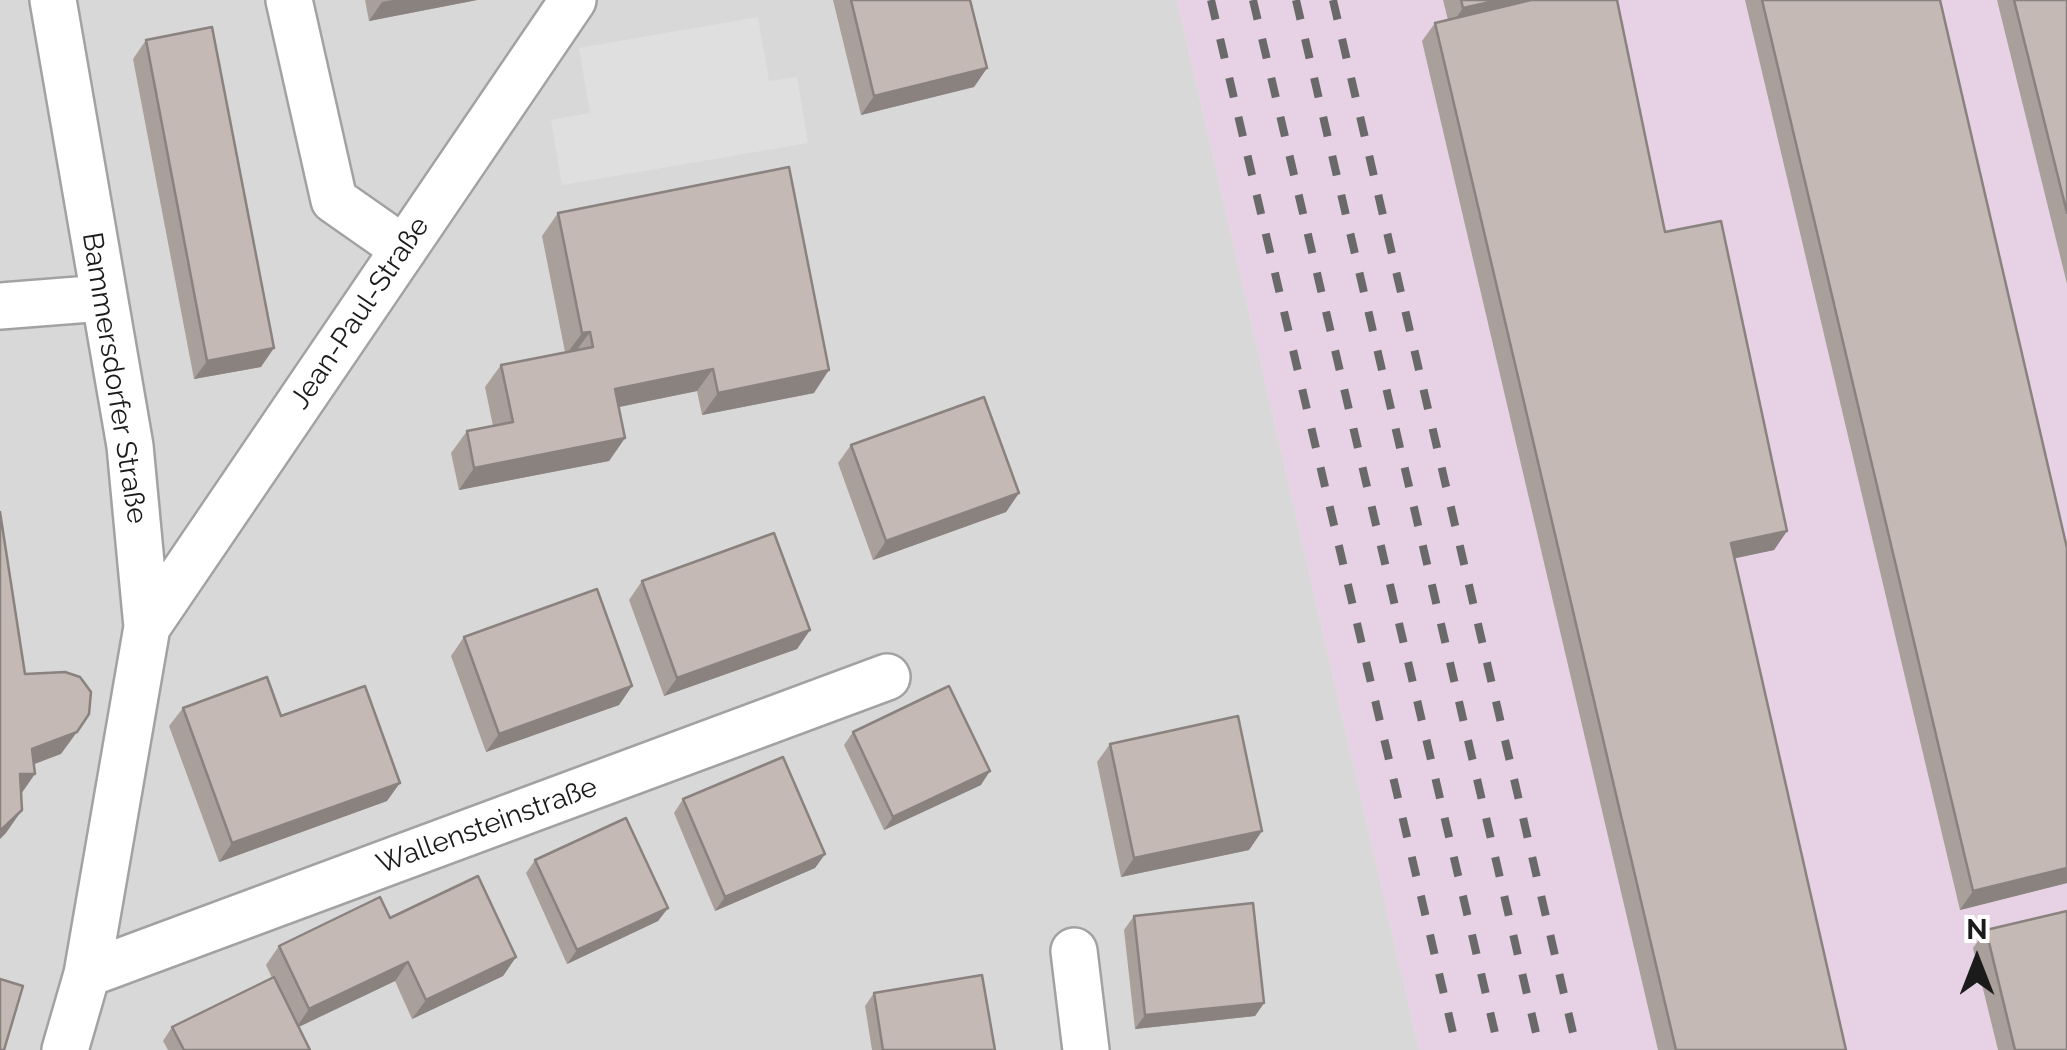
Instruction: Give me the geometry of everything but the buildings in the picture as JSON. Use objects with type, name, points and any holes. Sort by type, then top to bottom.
[{"type":"street","name":"Bammersdorfer Straße","points":[[53,0],[130,446],[147,627],[88,974],[64,1050]]},
{"type":"street","points":[[289,0],[334,200],[404,249]]},
{"type":"street","name":"Jean-Paul-Straße","points":[[147,627],[565,4]]},
{"type":"street","points":[[0,306],[103,298]]},
{"type":"street","name":"Wallensteinstraße","points":[[88,974],[887,678]]},
{"type":"street","points":[[1074,951],[1086,1050]]},
{"type":"shaded area","points":[[0,0],[1177,0],[1419,1050],[0,1050]]},
{"type":"shaded area","points":[[1177,0],[2067,0],[2067,1050],[1419,1050]]},
{"type":"shaded area","points":[[758,17],[769,81],[797,77],[808,143],[562,185],[551,120],[590,113],[579,48]]},
{"type":"railway","points":[[1211,0],[1457,1050]]},
{"type":"railway","points":[[1253,0],[1499,1050]]},
{"type":"railway","points":[[1296,0],[1540,1050]]},
{"type":"railway","points":[[1333,0],[1577,1050]]}]
